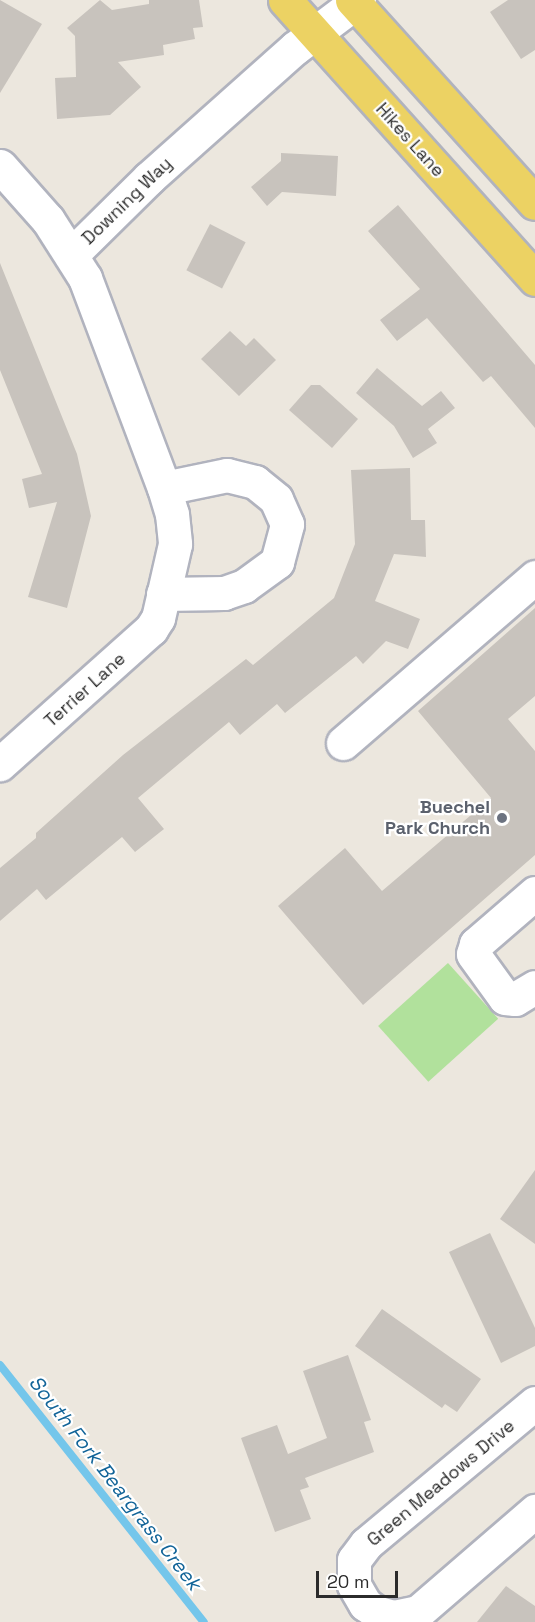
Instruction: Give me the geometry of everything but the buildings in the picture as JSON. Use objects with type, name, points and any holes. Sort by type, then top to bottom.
[{"type":"main road","name":"Hikes Lane","points":[[285,0],[535,279]]},
{"type":"main road","points":[[355,1],[535,203]]},
{"type":"street","name":"Downing Way","points":[[162,601],[175,544],[172,514],[98,306],[71,255],[148,178],[314,33],[355,1]]},
{"type":"street","points":[[0,166],[48,220],[71,255]]},
{"type":"street","points":[[162,601],[224,593],[244,586],[278,562],[287,524],[276,499],[255,482],[227,475],[164,488]]},
{"type":"street","points":[[343,743],[535,577]]},
{"type":"street","name":"Terrier Lane","points":[[0,764],[112,668],[151,629],[162,601]]},
{"type":"street","points":[[535,893],[476,944],[473,954],[505,998],[515,999],[535,987]]},
{"type":"street","name":"Green Meadows Drive","points":[[535,1403],[366,1544],[354,1560],[354,1585],[365,1604],[376,1612],[394,1617],[418,1611],[535,1511]]},
{"type":"green space","points":[[448,963],[498,1019],[428,1082],[378,1026]]},
{"type":"waterway","name":"South Fork Beargrass Creek","points":[[0,1365],[204,1622]]},
{"type":"place","name":"Buechel Park Church","points":[[502,818]]}]
